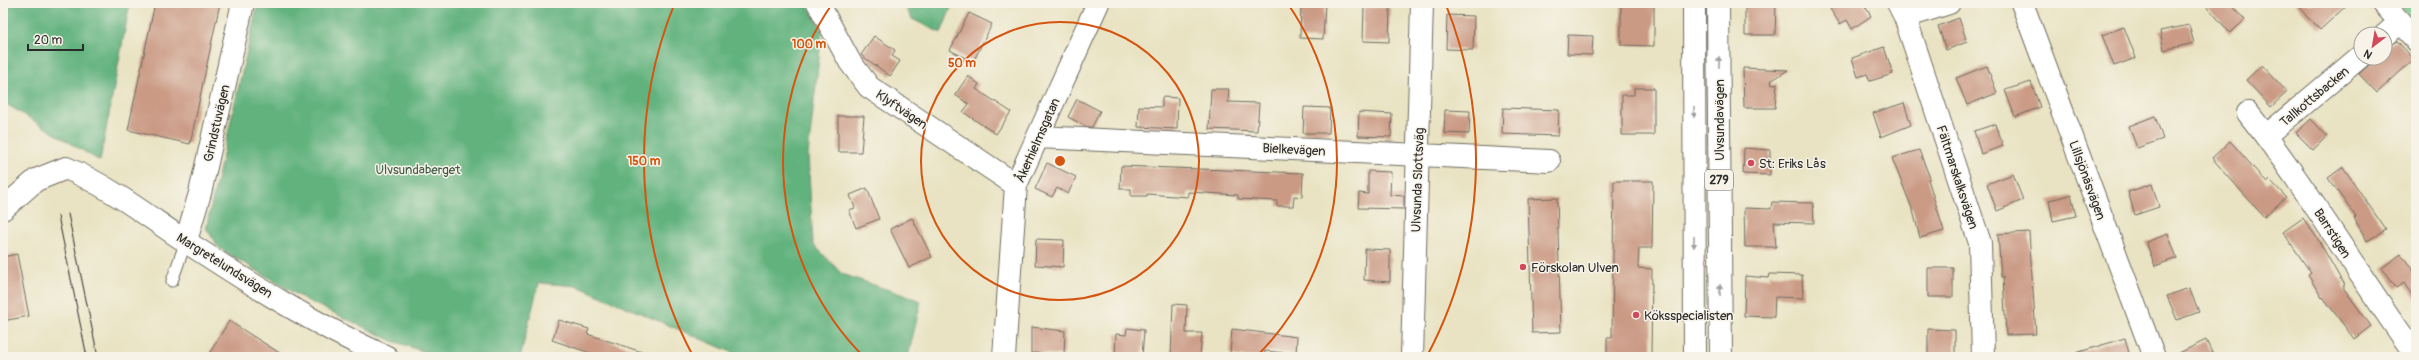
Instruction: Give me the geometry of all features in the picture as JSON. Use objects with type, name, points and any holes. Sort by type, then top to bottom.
[{"type":"street","name":"Grindstuvägen","points":[[186,241],[200,193],[243,3]]},
{"type":"street","name":"Klyftvägen","points":[[818,3],[850,62],[869,87],[1016,185]]},
{"type":"street","name":"Åkerhielmsgatan","points":[[1004,357],[1016,185],[1098,3]]},
{"type":"street","name":"Ulvsunda Slottsväg","points":[[1412,357],[1422,3]]},
{"type":"street","name":"Ulvsundavägen","points":[[1694,3],[1695,357]]},
{"type":"street","name":"Ulvsundavägen","points":[[1718,3],[1721,357]]},
{"type":"street","points":[[1901,10],[1949,3]]},
{"type":"street","name":"Lillsjönäsvägen","points":[[2022,3],[2154,357]]},
{"type":"street","points":[[2382,3],[2392,26]]},
{"type":"street","name":"Fältmarskalksvägen","points":[[1901,10],[1980,243],[1983,357]]},
{"type":"street","points":[[2393,28],[2416,40]]},
{"type":"street","name":"Tallkottsbacken","points":[[2266,136],[2353,63]]},
{"type":"street","name":"Barrstigen","points":[[2248,113],[2327,222],[2383,311],[2416,355]]},
{"type":"street","name":"Bielkevägen","points":[[1038,137],[1549,161]]},
{"type":"street","name":"Margretelundsvägen","points":[[3,208],[36,180],[66,168],[92,179],[186,241],[299,311],[354,342],[387,357]]},
{"type":"lane","points":[[172,281],[186,241]]},
{"type":"green space","points":[[3,3],[130,3],[100,161],[3,102]]},
{"type":"green space","name":"Ulvsundaberget","points":[[258,3],[807,3],[822,31],[808,155],[813,244],[842,274],[921,301],[908,357],[743,357],[577,286],[539,283],[520,357],[440,357],[393,341],[306,300],[219,248],[206,228]]},
{"type":"green space","points":[[903,3],[953,3],[941,33],[912,19]]},
{"type":"green space","points":[[2399,3],[2416,3],[2416,22]]},
{"type":"building","points":[[155,3],[220,3],[190,144],[128,130]]},
{"type":"building","points":[[1301,3],[1325,4],[1323,39],[1300,38]]},
{"type":"building","points":[[1745,3],[1776,3],[1775,35],[1745,35]]},
{"type":"building","points":[[1840,3],[1863,3],[1871,16],[1852,29],[1847,20],[1840,24],[1830,9]]},
{"type":"building","points":[[2204,3],[2230,3],[2245,20],[2230,33]]},
{"type":"building","points":[[2295,3],[2349,3],[2320,30]]},
{"type":"building","points":[[1621,4],[1654,4],[1654,46],[1621,45]]},
{"type":"building","points":[[1364,7],[1390,8],[1389,42],[1363,41]]},
{"type":"building","points":[[969,13],[992,24],[973,62],[950,50]]},
{"type":"building","points":[[1447,15],[1474,16],[1473,50],[1446,49]]},
{"type":"building","points":[[1959,18],[1967,42],[1946,50],[1938,26]]},
{"type":"building","points":[[2189,25],[2194,43],[2164,50],[2160,31]]},
{"type":"building","points":[[2124,27],[2136,58],[2114,66],[2102,35]]},
{"type":"building","points":[[1568,35],[1593,36],[1592,55],[1567,54]]},
{"type":"building","points":[[874,36],[895,50],[892,56],[900,61],[890,76],[861,55]]},
{"type":"building","points":[[2397,41],[2414,59],[2377,93],[2359,74],[2368,66],[2393,66],[2393,43]]},
{"type":"building","points":[[1884,47],[1893,74],[1870,81],[1867,74],[1858,77],[1852,58]]},
{"type":"building","points":[[2262,65],[2287,92],[2271,107],[2246,80]]},
{"type":"building","points":[[1987,66],[1997,93],[1967,105],[1956,78]]},
{"type":"building","points":[[1743,68],[1788,70],[1771,81],[1772,85],[1777,83],[1775,108],[1744,108]]},
{"type":"building","points":[[968,76],[979,84],[976,89],[1011,112],[996,134],[963,112],[969,104],[955,95]]},
{"type":"building","points":[[2031,82],[2040,107],[2015,117],[2005,90]]},
{"type":"building","points":[[1634,88],[1654,88],[1654,135],[1622,135],[1622,95],[1634,95]]},
{"type":"building","points":[[1211,89],[1229,89],[1228,102],[1259,103],[1257,131],[1209,129]]},
{"type":"building","points":[[1162,97],[1178,98],[1177,129],[1138,127],[1139,106],[1162,107]]},
{"type":"building","points":[[1077,99],[1100,111],[1092,127],[1087,127],[1068,117]]},
{"type":"building","points":[[1904,103],[1911,125],[1881,137],[1873,113]]},
{"type":"building","points":[[1304,107],[1330,108],[1329,133],[1303,133]]},
{"type":"building","points":[[1503,108],[1559,110],[1558,136],[1502,134]]},
{"type":"building","points":[[1445,110],[1470,111],[1469,134],[1444,133]]},
{"type":"building","points":[[1359,112],[1392,114],[1391,137],[1358,136]]},
{"type":"building","points":[[838,116],[864,116],[861,152],[838,152]]},
{"type":"building","points":[[2155,116],[2163,139],[2137,148],[2129,126]]},
{"type":"building","points":[[2311,119],[2327,136],[2313,150],[2296,133]]},
{"type":"building","points":[[1996,124],[2003,146],[1981,154],[1974,131]]},
{"type":"building","points":[[2230,141],[2267,183],[2270,180],[2286,197],[2264,217],[2212,158]]},
{"type":"building","points":[[1744,148],[1770,150],[1770,175],[1743,174]]},
{"type":"building","points":[[1919,150],[1930,178],[1928,179],[1944,231],[1920,238],[1913,211],[1892,158]]},
{"type":"building","points":[[1047,163],[1076,177],[1068,194],[1057,188],[1052,197],[1035,189]]},
{"type":"building","points":[[1121,166],[1303,173],[1302,197],[1294,196],[1293,206],[1277,206],[1277,201],[1238,199],[1238,195],[1188,192],[1188,197],[1147,194],[1147,196],[1131,196],[1131,189],[1120,189]]},
{"type":"building","points":[[2343,167],[2386,230],[2367,241],[2354,218],[2356,217],[2328,178]]},
{"type":"building","points":[[1368,171],[1391,172],[1390,195],[1404,196],[1404,209],[1358,208],[1359,193],[1368,194]]},
{"type":"building","points":[[2013,174],[2023,200],[1997,211],[1987,184]]},
{"type":"building","points":[[1614,181],[1653,181],[1652,248],[1639,248],[1638,268],[1652,269],[1651,357],[1607,357],[1607,338],[1612,338]]},
{"type":"building","points":[[2152,184],[2159,207],[2135,215],[2128,192]]},
{"type":"building","points":[[867,188],[879,219],[856,228],[849,210],[855,208],[850,195]]},
{"type":"building","points":[[2071,195],[2076,216],[2053,221],[2049,200]]},
{"type":"building","points":[[1557,198],[1561,332],[1532,333],[1528,199]]},
{"type":"building","points":[[1772,202],[1813,203],[1814,223],[1774,222],[1776,247],[1745,247],[1744,208],[1771,209]]},
{"type":"building","points":[[912,218],[932,257],[909,268],[890,229]]},
{"type":"building","points":[[2303,218],[2319,241],[2344,285],[2342,286],[2371,326],[2354,339],[2323,297],[2322,298],[2308,275],[2311,273],[2283,232]]},
{"type":"building","points":[[2029,232],[2036,334],[2006,335],[2003,276],[2001,277],[1998,234]]},
{"type":"building","points":[[2168,234],[2177,258],[2155,266],[2146,242]]},
{"type":"building","points":[[1036,239],[1064,240],[1063,267],[1035,265]]},
{"type":"building","points":[[1365,249],[1390,250],[1390,282],[1364,280]]},
{"type":"building","points":[[17,254],[29,316],[3,321],[3,257]]},
{"type":"building","points":[[2401,254],[2416,274],[2416,301],[2404,283],[2396,288],[2382,268]]},
{"type":"building","points":[[1928,268],[1953,268],[1953,297],[1928,297]]},
{"type":"building","points":[[1770,274],[1802,275],[1803,298],[1775,297],[1774,317],[1744,316],[1745,276],[1769,278]]},
{"type":"building","points":[[2189,288],[2199,312],[2177,320],[2167,296]]},
{"type":"building","points":[[1173,304],[1187,305],[1186,333],[1202,333],[1200,357],[1171,357]]},
{"type":"building","points":[[559,320],[589,329],[587,334],[648,354],[648,357],[602,357],[552,340]]},
{"type":"building","points":[[229,321],[286,357],[207,357]]},
{"type":"building","points":[[1031,327],[1065,331],[1064,355],[1031,353]]},
{"type":"building","points":[[1127,328],[1144,330],[1142,357],[1115,357],[1116,334],[1126,335]]},
{"type":"building","points":[[1232,329],[1297,337],[1296,354],[1265,351],[1264,357],[1240,357],[1230,354]]},
{"type":"building","points":[[1928,329],[1955,330],[1955,356],[1928,356]]},
{"type":"building","points":[[2125,338],[2130,357],[2077,357],[2076,353]]},
{"type":"building","points":[[2206,340],[2214,357],[2171,357]]},
{"type":"tram line","points":[[68,214],[98,357]]},
{"type":"tram line","points":[[58,216],[87,357]]},
{"type":"place","name":"St: Eriks Lås","points":[[1751,163]]},
{"type":"place","name":"Förskolan Ulven","points":[[1523,267]]},
{"type":"place","name":"Köksspecialisten","points":[[1636,315]]}]
